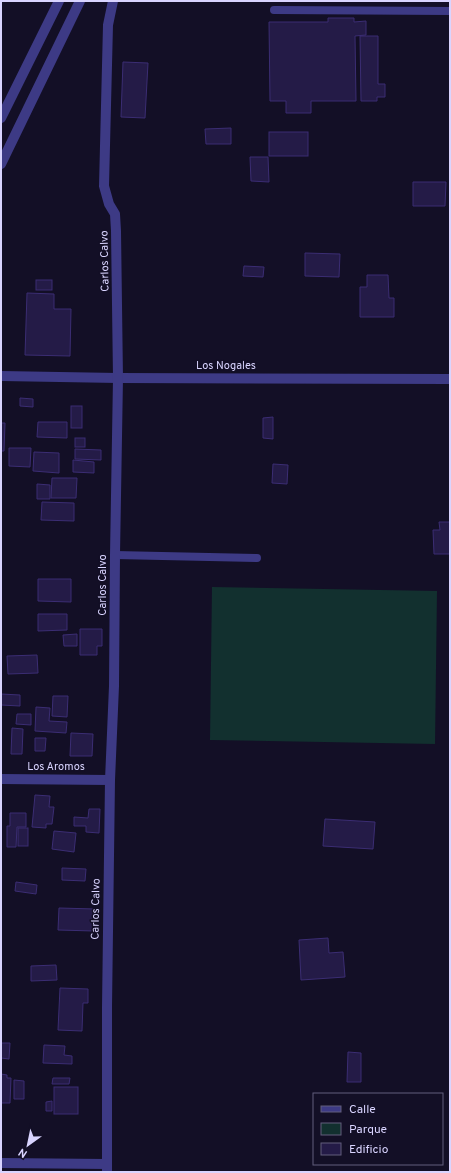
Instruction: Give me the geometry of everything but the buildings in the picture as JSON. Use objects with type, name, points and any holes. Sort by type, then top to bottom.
[{"type":"street","points":[[1,118],[59,1]]},
{"type":"street","points":[[1,164],[80,1]]},
{"type":"street","name":"Carlos Calvo","points":[[107,1168],[107,1007],[110,780],[114,686],[118,378],[115,214],[109,204],[104,186],[108,25],[113,1]]},
{"type":"street","name":"Los Nogales","points":[[1,376],[118,378],[450,378]]},
{"type":"street","name":"Los Aromos","points":[[1,779],[110,780]]},
{"type":"street","points":[[1,1163],[107,1168]]},
{"type":"lane","points":[[274,10],[450,11]]},
{"type":"lane","points":[[115,555],[256,558]]},
{"type":"green space","points":[[212,587],[437,591],[435,744],[210,740]]}]
